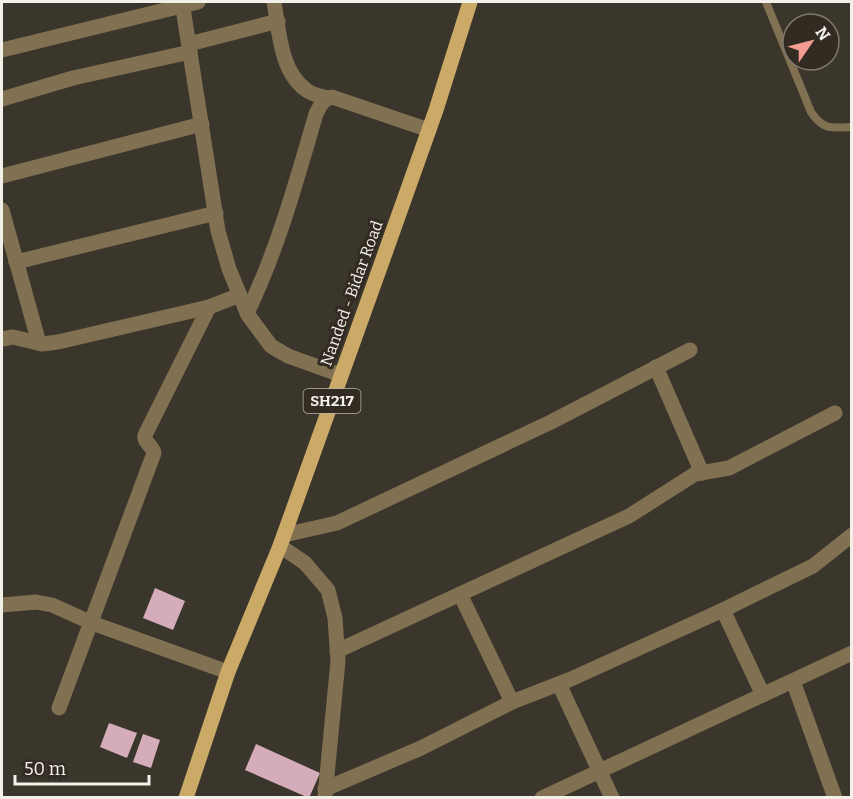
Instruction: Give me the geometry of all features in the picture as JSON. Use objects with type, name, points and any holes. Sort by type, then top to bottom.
[{"type":"main road","name":"Nanded - Bidar Road","points":[[186,798],[228,672],[282,541],[429,130],[470,2]]},
{"type":"street","points":[[274,2],[290,72],[306,91],[327,98],[332,97],[429,130]]},
{"type":"street","points":[[2,50],[187,3],[190,48],[218,231],[229,269],[247,313],[271,346],[288,356],[341,375]]},
{"type":"street","points":[[2,99],[190,48],[278,21]]},
{"type":"street","points":[[247,313],[265,277],[281,234],[316,114],[327,98]]},
{"type":"street","points":[[2,176],[202,124]]},
{"type":"street","points":[[2,210],[4,232],[16,262],[39,343]]},
{"type":"street","points":[[16,262],[216,213]]},
{"type":"street","points":[[2,339],[13,337],[39,343],[58,342],[209,307],[240,295]]},
{"type":"street","points":[[59,708],[154,453],[145,435],[209,307]]},
{"type":"street","points":[[690,350],[551,422],[338,523],[282,541],[328,590],[335,618],[337,651],[325,793],[512,702],[559,684],[723,610],[813,566],[852,535]]},
{"type":"street","points":[[656,368],[702,473]]},
{"type":"street","points":[[337,651],[629,516],[684,480],[702,473],[729,468],[835,413]]},
{"type":"street","points":[[460,594],[512,702]]},
{"type":"street","points":[[2,605],[36,602],[52,605],[228,672]]},
{"type":"street","points":[[723,610],[763,695]]},
{"type":"street","points":[[542,798],[852,652]]},
{"type":"street","points":[[793,681],[835,798]]},
{"type":"street","points":[[559,684],[612,798]]},
{"type":"lane","points":[[766,2],[811,112],[818,122],[831,128],[852,127]]},
{"type":"building","points":[[155,588],[185,601],[173,630],[143,618]]},
{"type":"building","points":[[109,723],[137,733],[127,758],[100,747]]},
{"type":"building","points":[[143,734],[160,740],[151,768],[133,762]]},
{"type":"building","points":[[256,744],[320,773],[309,798],[245,770]]}]
